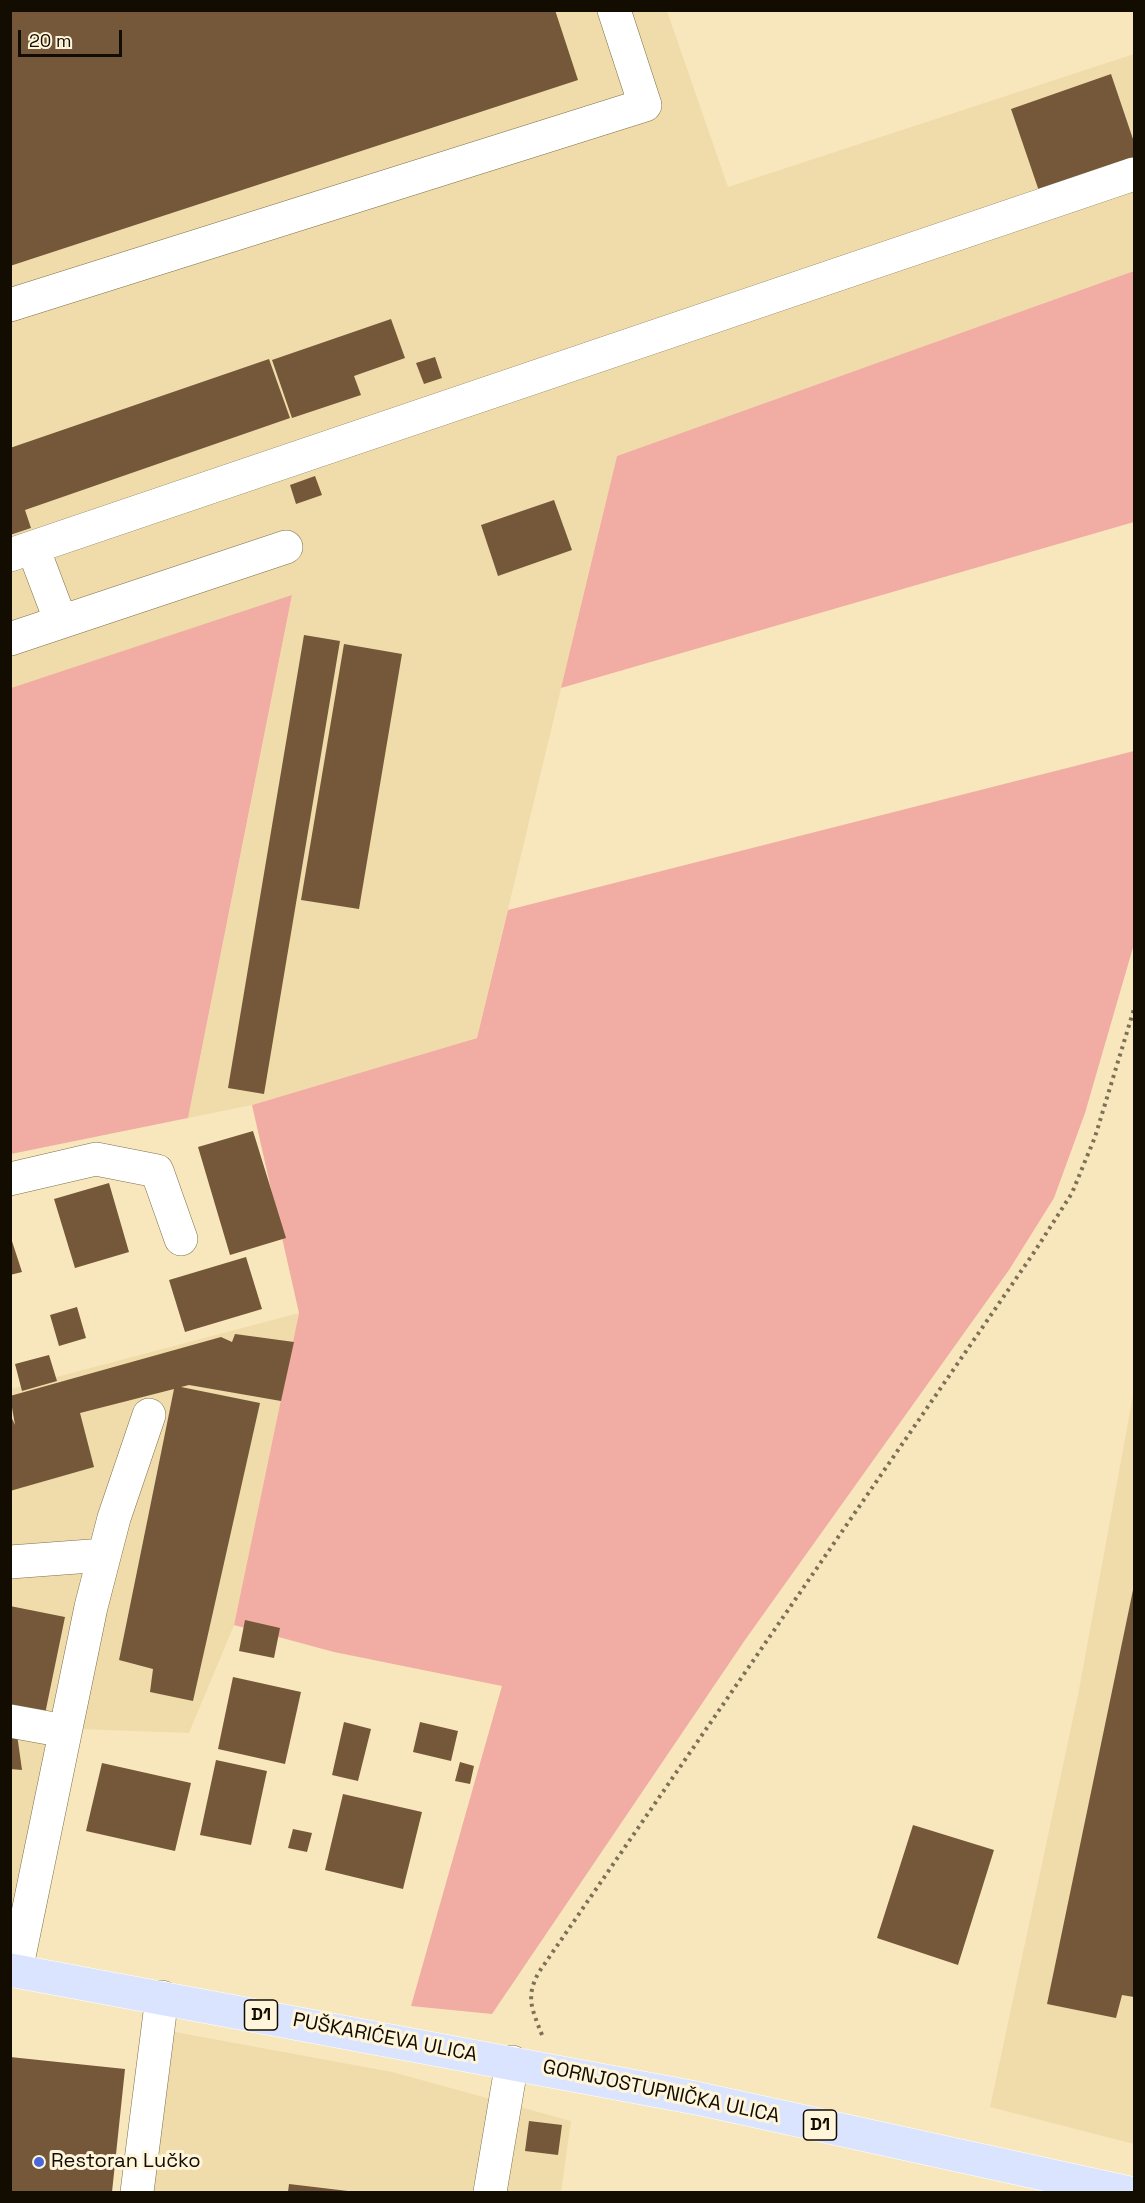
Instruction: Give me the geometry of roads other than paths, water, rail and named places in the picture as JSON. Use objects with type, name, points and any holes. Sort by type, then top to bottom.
[{"type":"main road","name":"PUŠKARIĆEVA ULICA","points":[[13,1970],[512,2062]]},
{"type":"main road","name":"GORNJOSTUPNIČKA ULICA","points":[[512,2062],[696,2098],[1126,2193]]},
{"type":"street","points":[[10,305],[645,105],[614,10]]},
{"type":"street","points":[[61,622],[22,552],[1134,174]]},
{"type":"street","points":[[10,639],[286,547]]},
{"type":"street","points":[[10,1179],[96,1159],[157,1172],[181,1239]]},
{"type":"street","points":[[13,1970],[104,1555],[148,1415]]},
{"type":"street","points":[[10,1562],[104,1555]]},
{"type":"street","points":[[10,1721],[65,1731]]},
{"type":"street","points":[[136,2193],[162,1997]]},
{"type":"street","points":[[490,2193],[512,2062]]},
{"type":"place","name":"Restoran Lučko","points":[[39,2162]]}]
